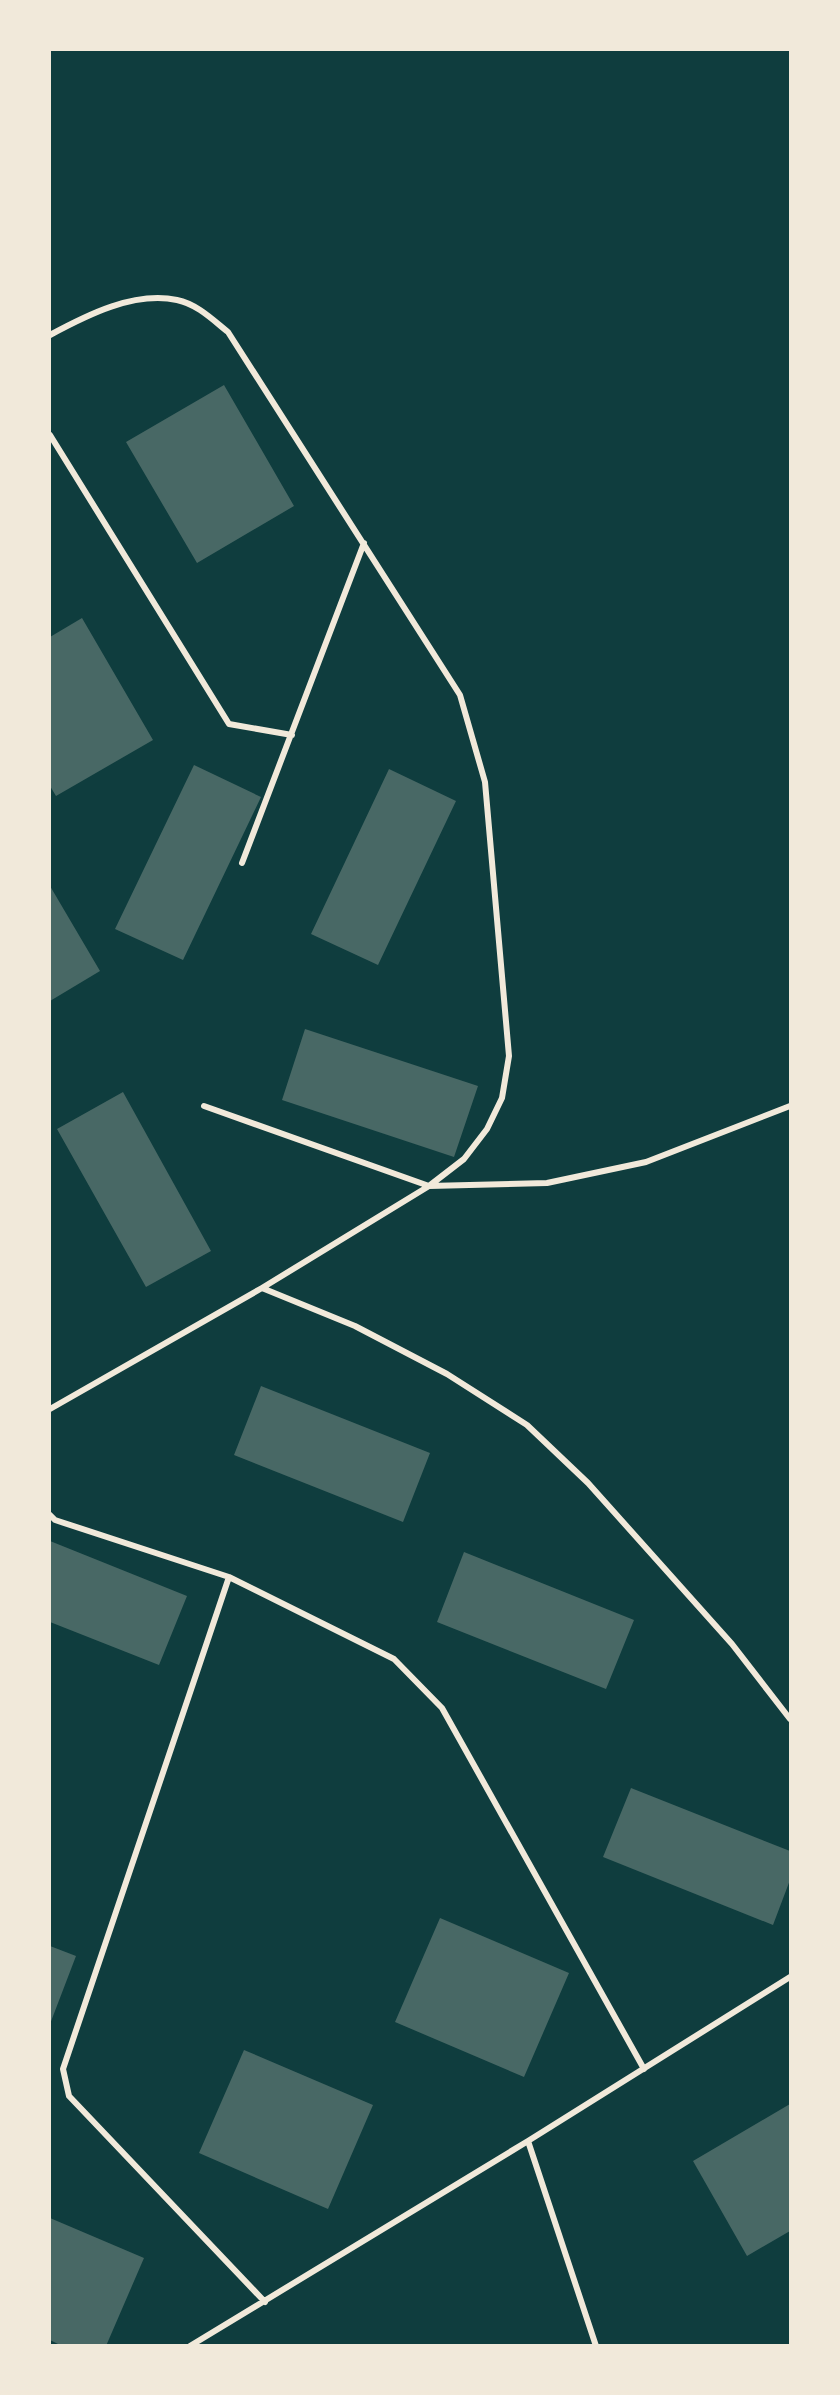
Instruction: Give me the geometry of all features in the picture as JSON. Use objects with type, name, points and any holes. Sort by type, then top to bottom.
[{"type":"street","points":[[50,335],[87,315],[135,300],[179,300],[204,312],[228,332],[364,543],[460,695],[485,782],[509,1056],[502,1098],[487,1129],[464,1159],[429,1186],[262,1288],[50,1409]]},
{"type":"street","points":[[50,435],[230,724],[292,735]]},
{"type":"street","points":[[242,863],[364,543]]},
{"type":"street","points":[[204,1106],[429,1186],[546,1183],[646,1162],[790,1106]]},
{"type":"street","points":[[262,1288],[355,1326],[447,1374],[527,1425],[588,1483],[732,1644],[790,1719]]},
{"type":"street","points":[[50,1515],[55,1520],[230,1577],[394,1659],[442,1708],[644,2069]]},
{"type":"street","points":[[230,1577],[63,2069],[69,2096],[265,2302]]},
{"type":"street","points":[[190,2346],[644,2069],[790,1977]]},
{"type":"street","points":[[528,2140],[596,2346]]},
{"type":"building","points":[[224,385],[294,506],[197,563],[126,442]]},
{"type":"building","points":[[82,618],[153,740],[56,796],[50,786],[50,637]]},
{"type":"building","points":[[194,765],[261,797],[183,960],[115,929]]},
{"type":"building","points":[[389,769],[456,801],[378,965],[311,934]]},
{"type":"building","points":[[50,886],[100,971],[50,1001]]},
{"type":"building","points":[[305,1029],[478,1086],[454,1157],[282,1100]]},
{"type":"building","points":[[123,1092],[211,1251],[146,1287],[57,1129]]},
{"type":"building","points":[[261,1386],[430,1453],[403,1522],[234,1455]]},
{"type":"building","points":[[50,1541],[187,1596],[159,1665],[50,1622]]},
{"type":"building","points":[[464,1552],[634,1620],[606,1689],[437,1622]]},
{"type":"building","points":[[631,1788],[790,1851],[790,1880],[773,1925],[603,1857]]},
{"type":"building","points":[[440,1918],[569,1973],[524,2077],[395,2022]]},
{"type":"building","points":[[50,1946],[76,1956],[50,2024]]},
{"type":"building","points":[[244,2050],[373,2105],[328,2209],[199,2153]]},
{"type":"building","points":[[790,2104],[790,2231],[747,2256],[693,2161]]},
{"type":"building","points":[[50,2218],[144,2258],[106,2346],[62,2346],[50,2340]]}]
